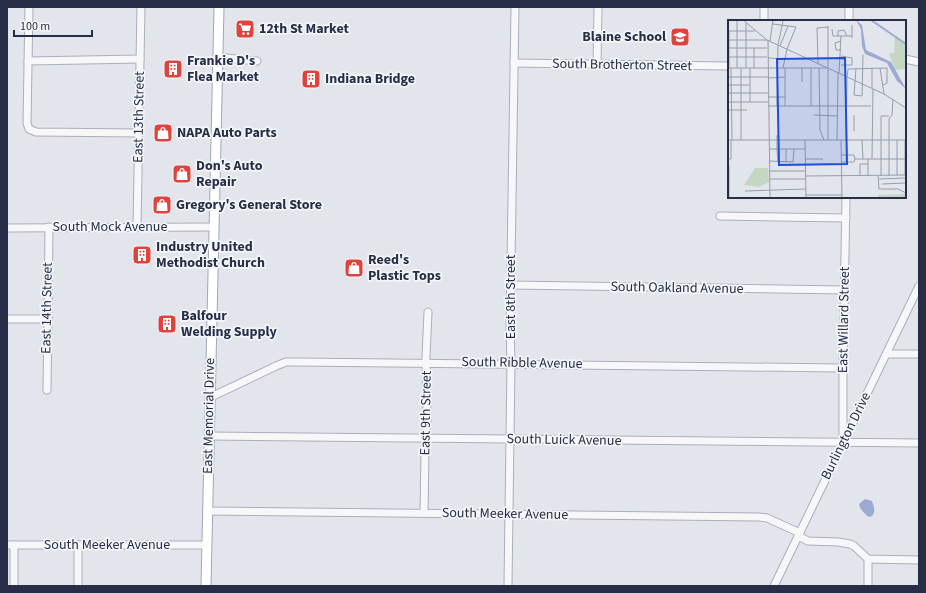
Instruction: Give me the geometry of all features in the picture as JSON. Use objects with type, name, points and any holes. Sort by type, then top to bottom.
[{"type":"main road","name":"East Memorial Drive","points":[[206,586],[209,398],[219,7]]},
{"type":"street","points":[[29,7],[27,123],[30,129],[36,132],[139,133]]},
{"type":"street","name":"East 13th Street","points":[[137,228],[141,7]]},
{"type":"street","name":"East 8th Street","points":[[508,586],[511,363],[510,285],[515,7]]},
{"type":"street","points":[[597,65],[598,7]]},
{"type":"street","points":[[764,7],[764,20]]},
{"type":"street","points":[[849,7],[849,20]]},
{"type":"street","points":[[217,57],[257,61]]},
{"type":"street","points":[[28,61],[140,59]]},
{"type":"street","points":[[906,59],[919,62]]},
{"type":"street","name":"South Brotherton Street","points":[[514,63],[728,66]]},
{"type":"street","name":"East Willard Street","points":[[843,442],[846,198]]},
{"type":"street","points":[[720,216],[846,218]]},
{"type":"street","name":"East 14th Street","points":[[47,390],[49,227]]},
{"type":"street","name":"South Mock Avenue","points":[[7,228],[213,227]]},
{"type":"street","name":"South Oakland Avenue","points":[[510,285],[844,290]]},
{"type":"street","name":"Burlington Drive","points":[[774,586],[919,286]]},
{"type":"street","name":"East 9th Street","points":[[424,513],[425,452],[427,438],[428,312]]},
{"type":"street","points":[[7,319],[47,320]]},
{"type":"street","points":[[886,354],[919,354]]},
{"type":"street","name":"South Ribble Avenue","points":[[209,398],[286,362],[511,363],[843,368]]},
{"type":"street","name":"South Luick Avenue","points":[[209,436],[919,443]]},
{"type":"street","name":"South Meeker Avenue","points":[[207,511],[509,513],[764,517],[808,541],[850,544],[858,549],[868,559]]},
{"type":"street","points":[[11,545],[14,586]]},
{"type":"street","name":"South Meeker Avenue","points":[[11,545],[206,545]]},
{"type":"street","points":[[78,545],[78,586]]},
{"type":"street","points":[[868,586],[868,559],[919,560]]},
{"type":"water","points":[[865,499],[872,501],[874,507],[872,516],[869,517],[864,513],[859,504]]},
{"type":"place","name":"12th St Market","points":[[245,29]]},
{"type":"place","name":"Blaine School","points":[[680,37]]},
{"type":"place","name":"Frankie D's Flea Market","points":[[173,69]]},
{"type":"place","name":"Indiana Bridge","points":[[311,79]]},
{"type":"place","name":"NAPA Auto Parts","points":[[163,133]]},
{"type":"place","name":"Don's Auto Repair","points":[[182,174]]},
{"type":"place","name":"Gregory's General Store","points":[[162,205]]},
{"type":"place","name":"Industry United Methodist Church","points":[[142,255]]},
{"type":"place","name":"Reed's Plastic Tops","points":[[354,268]]},
{"type":"place","name":"Balfour Welding Supply","points":[[167,324]]}]
